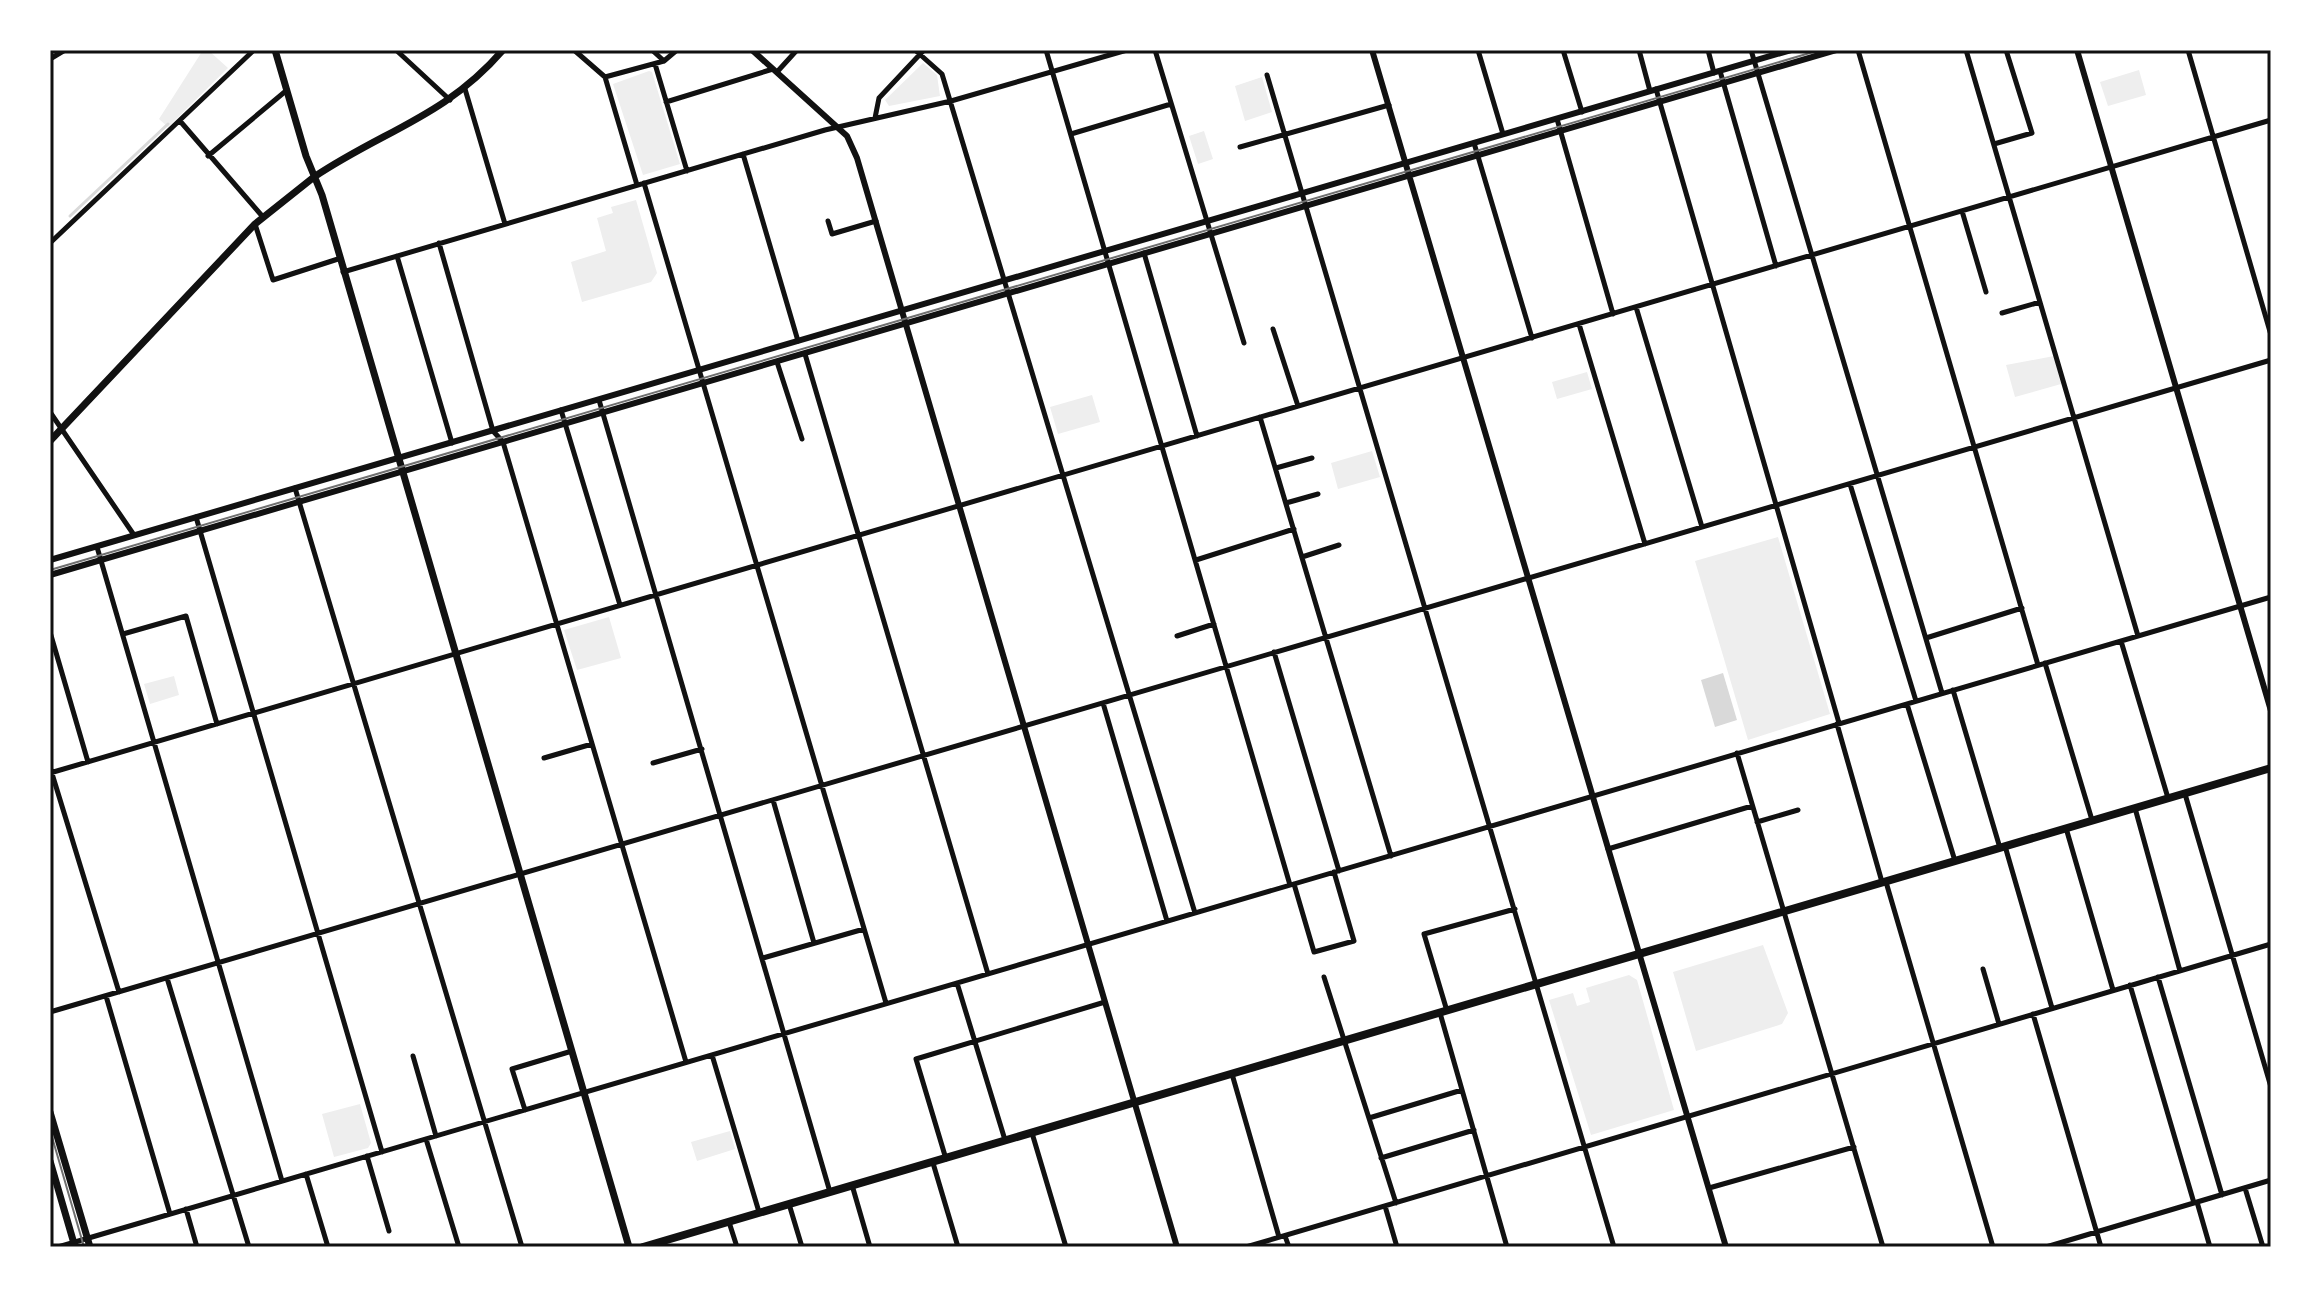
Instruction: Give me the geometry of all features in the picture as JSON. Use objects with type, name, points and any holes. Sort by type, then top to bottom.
[{"type":"highway","points":[[643,1247],[2271,768]]},
{"type":"main road","points":[[275,50],[629,1247]]},
{"type":"main road","points":[[50,441],[263,217],[314,177],[450,100],[503,50]]},
{"type":"main road","points":[[50,1112],[88,1243]]},
{"type":"main road","points":[[50,1161],[75,1244]]},
{"type":"street","points":[[50,59],[65,50]]},
{"type":"street","points":[[50,243],[254,50]]},
{"type":"street","points":[[396,50],[450,100]]},
{"type":"street","points":[[574,50],[605,77],[640,184],[700,370],[886,1004]]},
{"type":"street","points":[[652,50],[664,61]]},
{"type":"street","points":[[605,77],[664,61],[677,50]]},
{"type":"street","points":[[752,50],[836,127],[854,148],[1177,1247]]},
{"type":"street","points":[[666,102],[775,71],[797,50]]},
{"type":"street","points":[[1046,50],[1214,624],[1314,952],[1354,941],[1274,652]]},
{"type":"street","points":[[342,272],[836,127],[951,101],[1127,50]]},
{"type":"street","points":[[1155,50],[1244,343]]},
{"type":"street","points":[[1372,50],[1726,1247]]},
{"type":"street","points":[[1478,50],[1503,134]]},
{"type":"street","points":[[1563,50],[1582,112]]},
{"type":"street","points":[[1639,50],[1660,102],[1838,724],[1993,1247]]},
{"type":"street","points":[[1708,50],[1723,82],[1776,266]]},
{"type":"street","points":[[1751,50],[1942,693]]},
{"type":"street","points":[[50,560],[1791,50]]},
{"type":"street","points":[[50,575],[1836,50]]},
{"type":"street","points":[[1858,50],[2022,608],[2092,820]]},
{"type":"street","points":[[1966,50],[2138,636]]},
{"type":"street","points":[[1994,144],[2032,133],[2006,50]]},
{"type":"street","points":[[2077,50],[2271,711]]},
{"type":"street","points":[[2188,50],[2271,335]]},
{"type":"street","points":[[875,118],[879,98],[920,51],[942,74],[951,101],[1127,696],[1134,704],[1195,913]]},
{"type":"street","points":[[655,64],[687,171]]},
{"type":"street","points":[[1267,75],[1614,1247]]},
{"type":"street","points":[[465,89],[505,224]]},
{"type":"street","points":[[208,156],[287,90]]},
{"type":"street","points":[[1071,134],[1171,104]]},
{"type":"street","points":[[1240,147],[1389,105]]},
{"type":"street","points":[[1557,119],[1613,314]]},
{"type":"street","points":[[119,992],[51,771],[2271,120]]},
{"type":"street","points":[[180,121],[263,217]]},
{"type":"street","points":[[1474,143],[1532,338]]},
{"type":"street","points":[[743,154],[798,341]]},
{"type":"street","points":[[1962,211],[1986,292]]},
{"type":"street","points":[[828,221],[832,234],[876,221]]},
{"type":"street","points":[[255,224],[273,280],[338,259]]},
{"type":"street","points":[[439,243],[493,431],[503,442],[686,1062]]},
{"type":"street","points":[[1144,253],[1197,436]]},
{"type":"street","points":[[397,256],[452,443]]},
{"type":"street","points":[[2002,313],[2040,302]]},
{"type":"street","points":[[1636,307],[1702,527]]},
{"type":"street","points":[[1579,324],[1645,544]]},
{"type":"street","points":[[1273,329],[1298,406]]},
{"type":"street","points":[[805,354],[988,974]]},
{"type":"street","points":[[50,1012],[2271,360]]},
{"type":"street","points":[[777,362],[802,439]]},
{"type":"street","points":[[599,400],[830,1192]]},
{"type":"street","points":[[561,410],[620,605]]},
{"type":"street","points":[[50,412],[135,536]]},
{"type":"street","points":[[1260,417],[1391,856]]},
{"type":"street","points":[[1276,468],[1312,458]]},
{"type":"street","points":[[1850,484],[1916,701]]},
{"type":"street","points":[[295,488],[522,1247]]},
{"type":"street","points":[[1286,503],[1318,494]]},
{"type":"street","points":[[196,517],[382,1152]]},
{"type":"street","points":[[1195,560],[1294,529]]},
{"type":"street","points":[[1302,557],[1339,545]]},
{"type":"street","points":[[97,547],[282,1181]]},
{"type":"street","points":[[58,1247],[88,1243],[232,1195],[2271,597]]},
{"type":"street","points":[[1926,638],[2022,608]]},
{"type":"street","points":[[123,634],[186,616],[217,724]]},
{"type":"street","points":[[1177,636],[1214,624]]},
{"type":"street","points":[[50,632],[88,762]]},
{"type":"street","points":[[2121,641],[2168,798]]},
{"type":"street","points":[[1953,690],[2052,1008]]},
{"type":"street","points":[[1103,703],[1167,921]]},
{"type":"street","points":[[1907,704],[1955,861]]},
{"type":"street","points":[[544,758],[592,744]]},
{"type":"street","points":[[653,763],[702,749]]},
{"type":"street","points":[[1737,753],[1883,1247]]},
{"type":"street","points":[[2185,793],[2271,1087]]},
{"type":"street","points":[[773,800],[814,943]]},
{"type":"street","points":[[1608,849],[1752,806]]},
{"type":"street","points":[[2135,808],[2180,971]]},
{"type":"street","points":[[1757,822],[1798,810]]},
{"type":"street","points":[[2066,828],[2113,990]]},
{"type":"street","points":[[1507,1247],[1462,1090],[1424,934],[1515,909]]},
{"type":"street","points":[[763,958],[864,929]]},
{"type":"street","points":[[1246,1247],[2271,944]]},
{"type":"street","points":[[1983,969],[1999,1024]]},
{"type":"street","points":[[1324,977],[1396,1203]]},
{"type":"street","points":[[2158,977],[2222,1195]]},
{"type":"street","points":[[167,978],[249,1247]]},
{"type":"street","points":[[957,983],[1005,1140]]},
{"type":"street","points":[[2130,985],[2210,1247]]},
{"type":"street","points":[[106,996],[170,1214]]},
{"type":"street","points":[[946,1159],[916,1059],[1106,1002]]},
{"type":"street","points":[[2033,1014],[2101,1247]]},
{"type":"street","points":[[525,1110],[512,1069],[572,1051]]},
{"type":"street","points":[[712,1055],[759,1213]]},
{"type":"street","points":[[413,1056],[436,1136]]},
{"type":"street","points":[[1232,1074],[1282,1236],[1289,1247]]},
{"type":"street","points":[[1369,1118],[1462,1090]]},
{"type":"street","points":[[1381,1158],[1474,1130]]},
{"type":"street","points":[[1032,1132],[1066,1247]]},
{"type":"street","points":[[426,1139],[459,1247]]},
{"type":"street","points":[[1709,1188],[1854,1147]]},
{"type":"street","points":[[367,1156],[389,1231]]},
{"type":"street","points":[[933,1163],[958,1247]]},
{"type":"street","points":[[306,1174],[328,1247]]},
{"type":"street","points":[[2046,1247],[2271,1180]]},
{"type":"street","points":[[852,1185],[870,1247]]},
{"type":"street","points":[[2245,1188],[2263,1247]]},
{"type":"street","points":[[789,1204],[802,1247]]},
{"type":"street","points":[[1385,1206],[1397,1247]]},
{"type":"street","points":[[186,1209],[197,1247]]},
{"type":"street","points":[[729,1222],[737,1247]]},
{"type":"shaded area","points":[[203,50],[208,50],[228,68],[168,127],[159,119]]},
{"type":"shaded area","points":[[923,63],[937,75],[940,96],[889,106],[885,100]]},
{"type":"shaded area","points":[[2139,70],[2146,95],[2108,106],[2100,82]]},
{"type":"shaded area","points":[[652,72],[680,164],[643,175],[613,84]]},
{"type":"shaded area","points":[[1262,77],[1272,112],[1245,121],[1235,86]]},
{"type":"shaded area","points":[[1204,131],[1213,159],[1198,164],[1189,136]]},
{"type":"shaded area","points":[[636,200],[657,273],[651,282],[582,302],[571,262],[606,251],[597,218],[613,213],[611,207]]},
{"type":"shaded area","points":[[2054,356],[2061,384],[2015,397],[2006,365]]},
{"type":"shaded area","points":[[1587,372],[1592,389],[1557,399],[1552,382]]},
{"type":"shaded area","points":[[1092,395],[1100,422],[1058,434],[1050,407]]},
{"type":"shaded area","points":[[1372,451],[1380,477],[1338,489],[1331,463]]},
{"type":"shaded area","points":[[1778,537],[1830,714],[1748,740],[1695,561]]},
{"type":"shaded area","points":[[609,617],[621,658],[577,670],[564,630]]},
{"type":"shaded area","points":[[1723,673],[1737,720],[1715,727],[1701,680]]},
{"type":"shaded area","points":[[174,676],[179,695],[150,704],[144,684]]},
{"type":"shaded area","points":[[1763,945],[1788,1013],[1782,1024],[1696,1051],[1673,972]]},
{"type":"shaded area","points":[[1629,975],[1637,980],[1674,1110],[1591,1135],[1549,1000],[1573,993],[1577,1006],[1590,1002],[1586,988]]},
{"type":"shaded area","points":[[360,1104],[371,1143],[368,1148],[334,1157],[322,1114]]},
{"type":"shaded area","points":[[730,1131],[735,1149],[697,1161],[691,1142]]},
{"type":"waterway","points":[[70,216],[168,124]]},
{"type":"tram line","points":[[50,570],[1820,50]]},
{"type":"tram line","points":[[50,1130],[84,1247]]}]
